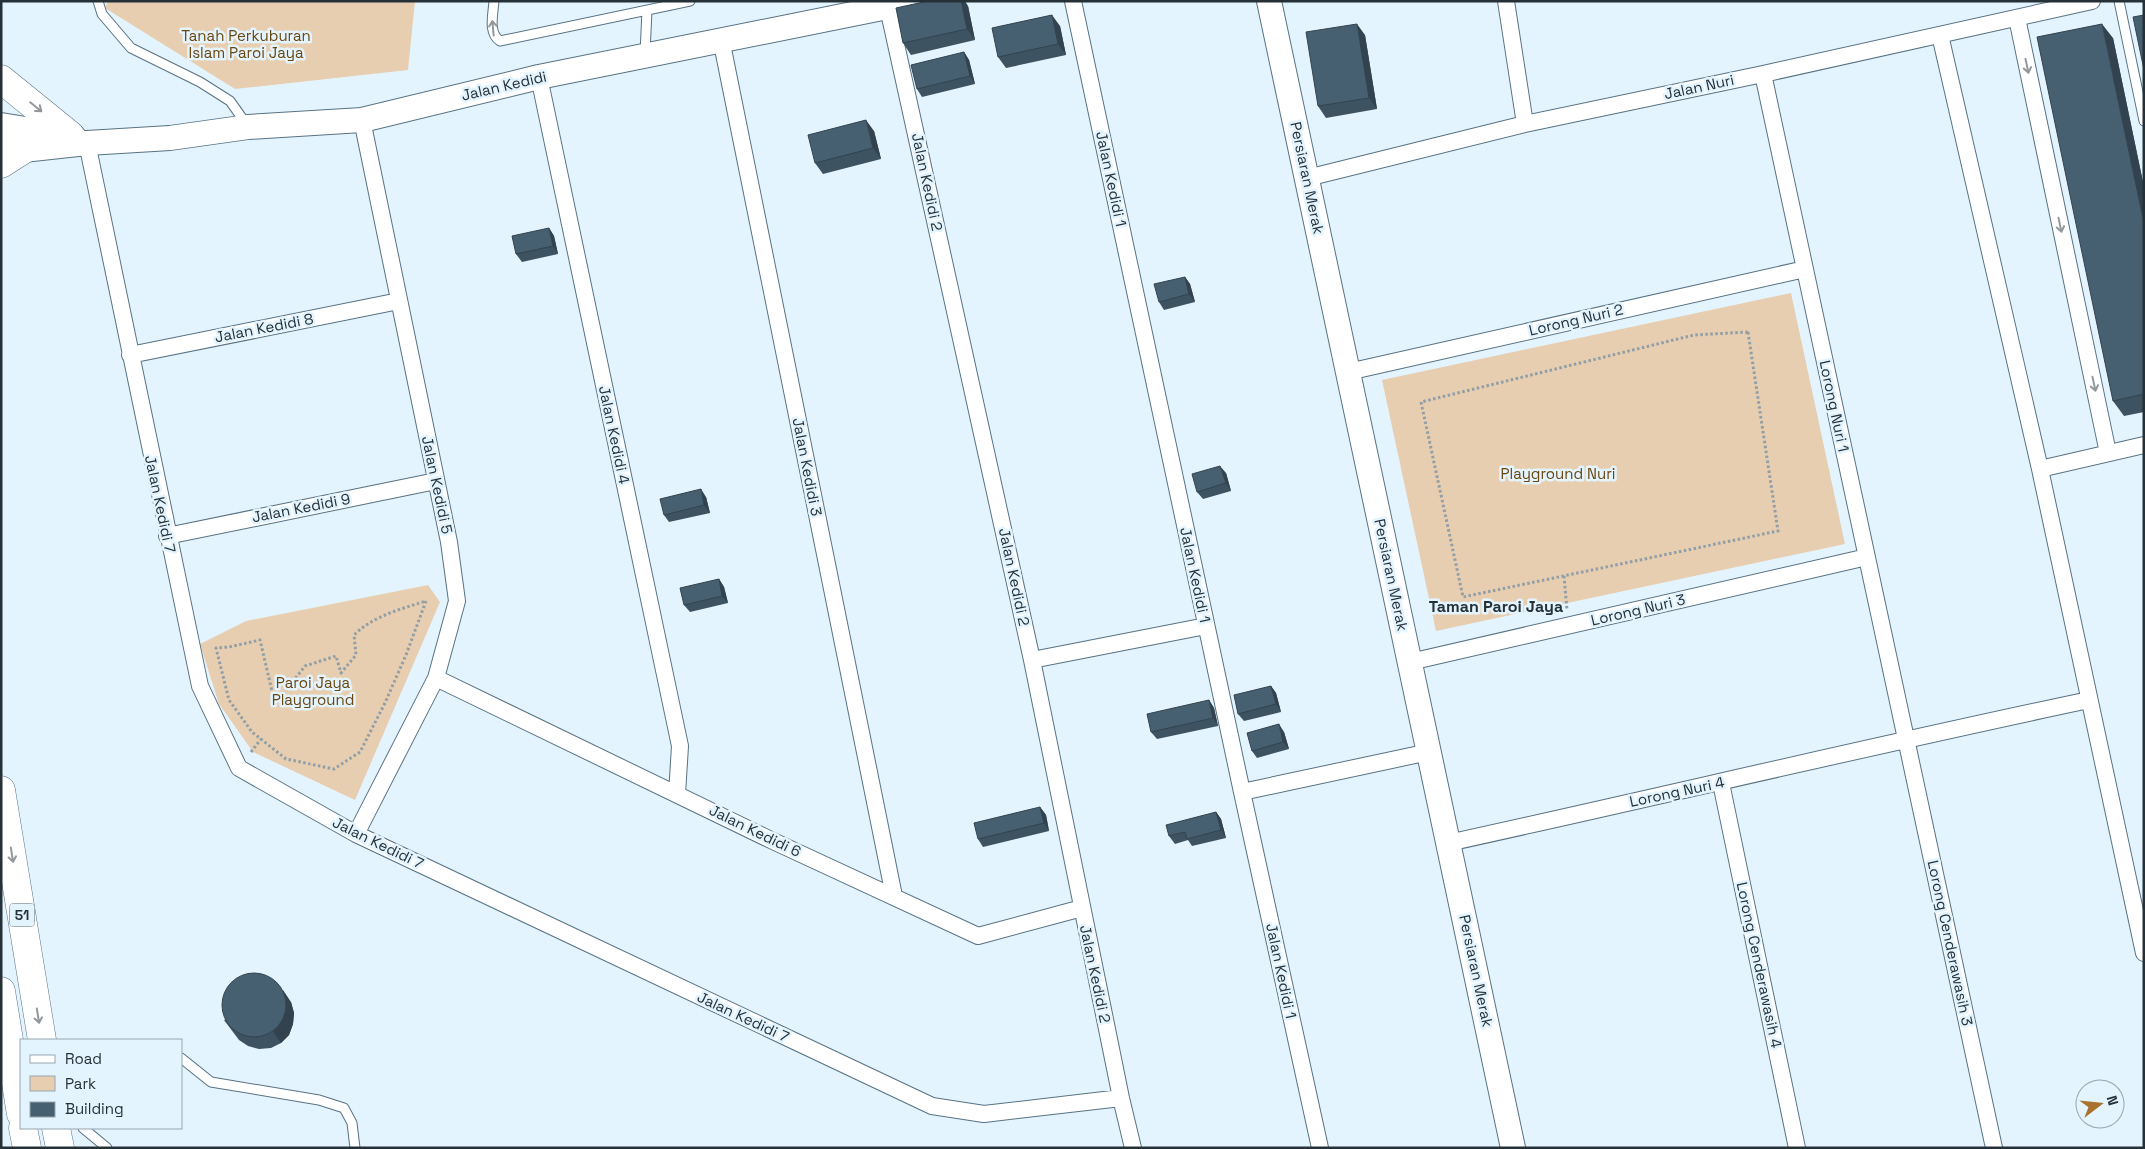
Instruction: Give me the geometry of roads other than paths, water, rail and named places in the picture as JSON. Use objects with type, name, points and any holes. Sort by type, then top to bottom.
[{"type":"highway","points":[[1,79],[78,139]]},
{"type":"highway","name":"51","points":[[1,790],[42,1039]]},
{"type":"highway","points":[[1,991],[20,1108]]},
{"type":"highway","points":[[24,1129],[27,1148]]},
{"type":"highway","points":[[56,1129],[60,1148]]},
{"type":"street","name":"Jalan Kedidi","points":[[78,139],[170,138],[248,127],[362,120],[539,76],[917,1]]},
{"type":"street","name":"Jalan Kedidi 1","points":[[1074,1],[1206,626],[1320,1148]]},
{"type":"street","name":"Persiaran Merak","points":[[1269,1],[1514,1148]]},
{"type":"street","points":[[1506,1],[1525,124]]},
{"type":"street","name":"Jalan Nuri","points":[[1307,178],[1525,124],[1763,74],[2092,1]]},
{"type":"street","name":"Jalan Kedidi 2","points":[[888,8],[1032,660],[1121,1098],[1133,1148]]},
{"type":"street","points":[[2017,18],[2108,453]]},
{"type":"street","points":[[1940,35],[2040,469],[2144,954]]},
{"type":"street","name":"Jalan Kedidi 3","points":[[721,39],[894,896]]},
{"type":"street","name":"Lorong Nuri 1","points":[[1763,74],[1905,739]]},
{"type":"street","name":"Jalan Kedidi 4","points":[[539,76],[680,746],[677,794]]},
{"type":"street","name":"Jalan Kedidi 5","points":[[356,834],[436,678],[457,601],[449,542],[362,120]]},
{"type":"street","points":[[1,125],[78,139]]},
{"type":"street","points":[[9,154],[78,139]]},
{"type":"street","name":"Jalan Kedidi 7","points":[[78,139],[130,356],[200,686],[239,768],[356,834],[932,1106],[984,1114],[1121,1098]]},
{"type":"street","name":"Lorong Nuri 2","points":[[1348,372],[1805,269]]},
{"type":"street","name":"Jalan Kedidi 8","points":[[130,356],[399,301]]},
{"type":"street","points":[[2040,469],[2144,445]]},
{"type":"street","name":"Jalan Kedidi 9","points":[[167,536],[436,481]]},
{"type":"street","name":"Lorong Nuri 3","points":[[1410,662],[1867,557]]},
{"type":"street","points":[[1032,660],[1206,626]]},
{"type":"street","name":"Jalan Kedidi 6","points":[[436,678],[773,841],[978,936],[1082,908]]},
{"type":"street","name":"Lorong Nuri 4","points":[[1448,843],[1721,783],[1905,739],[2089,700]]},
{"type":"street","name":"Lorong Cenderawasih 3","points":[[1905,739],[1994,1148]]},
{"type":"street","points":[[1242,792],[1429,752]]},
{"type":"street","name":"Lorong Cenderawasih 4","points":[[1721,783],[1798,1148]]},
{"type":"lane","points":[[98,1],[102,14],[131,48],[200,82],[230,101],[248,127]]},
{"type":"lane","points":[[494,1],[492,31],[494,37],[500,41],[690,1]]},
{"type":"lane","points":[[2119,1],[2144,121]]},
{"type":"lane","points":[[645,56],[647,10]]},
{"type":"lane","points":[[182,1059],[211,1082],[319,1100],[344,1108],[352,1123],[354,1148]]},
{"type":"lane","points":[[84,1129],[107,1148]]},
{"type":"district","name":"Taman Paroi Jaya","points":[[1496,606]]},
{"type":"park label","name":"Tanah Perkuburan Islam Paroi Jaya","points":[[246,44]]},
{"type":"park label","name":"Playground Nuri","points":[[1558,474]]},
{"type":"park label","name":"Paroi Jaya Playground","points":[[313,692]]}]
